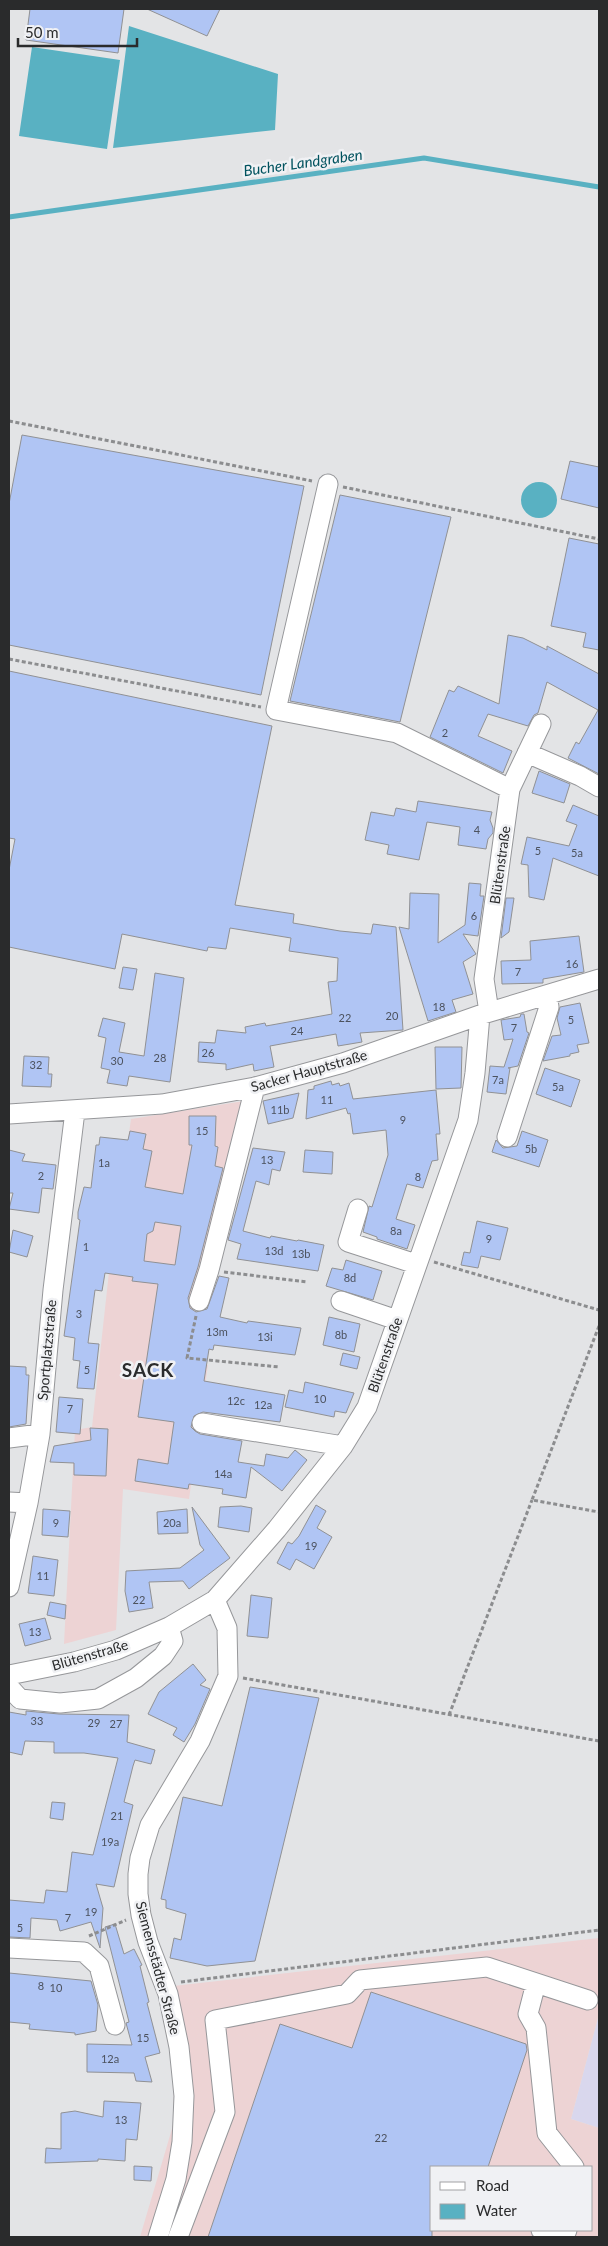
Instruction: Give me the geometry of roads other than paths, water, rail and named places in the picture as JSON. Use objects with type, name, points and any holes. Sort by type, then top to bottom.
[{"type":"street","points":[[328,484],[276,710],[398,733],[510,789]]},
{"type":"street","name":"Blütenstraße","points":[[9,1675],[74,1662],[116,1650],[169,1627],[215,1600],[277,1529],[343,1446],[367,1407],[468,1120],[485,1013],[484,979],[510,789],[541,724]]},
{"type":"street","points":[[527,753],[580,776],[599,787]]},
{"type":"street","name":"Sacker Hauptstraße","points":[[9,1114],[162,1104],[255,1087],[343,1063],[485,1013],[599,979]]},
{"type":"street","points":[[507,1137],[549,1007],[547,995]]},
{"type":"street","points":[[199,1301],[209,1270],[255,1087]]},
{"type":"street","name":"Sportplatzstraße","points":[[9,1587],[28,1502],[40,1434],[53,1290],[75,1111]]},
{"type":"street","points":[[358,1209],[348,1242],[418,1261]]},
{"type":"street","points":[[341,1301],[397,1320]]},
{"type":"street","points":[[202,1423],[343,1446]]},
{"type":"street","points":[[9,1438],[40,1434]]},
{"type":"street","points":[[9,1502],[28,1502]]},
{"type":"street","name":"Siemensstädter Straße","points":[[158,2237],[176,2179],[182,2142],[184,2096],[179,2047],[165,1984],[148,1942],[141,1915],[138,1874],[140,1858],[150,1825],[200,1741],[228,1676],[227,1628],[215,1600]]},
{"type":"street","points":[[9,1687],[20,1699],[60,1703],[98,1699],[136,1678],[163,1656],[173,1641],[169,1627]]},
{"type":"street","points":[[9,1948],[84,1952],[99,1966],[115,2025]]},
{"type":"street","points":[[178,2237],[224,2112],[215,2020],[347,1994],[360,1980],[487,1967],[588,2000]]},
{"type":"street","points":[[536,1983],[528,2014],[536,2028],[547,2133],[573,2166]]},
{"type":"street","points":[[544,2231],[564,2237],[567,2231]]},
{"type":"water","points":[[129,26],[278,74],[275,130],[113,148]]},
{"type":"water","points":[[32,47],[120,60],[107,149],[19,136]]},
{"type":"water","points":[[539,482],[551,488],[557,500],[551,512],[539,518],[527,512],[521,500],[527,488]]},
{"type":"waterway","name":"Bucher Landgraben","points":[[9,217],[424,158],[599,187]]},
{"type":"district","name":"SACK","points":[[148,1370]]}]
